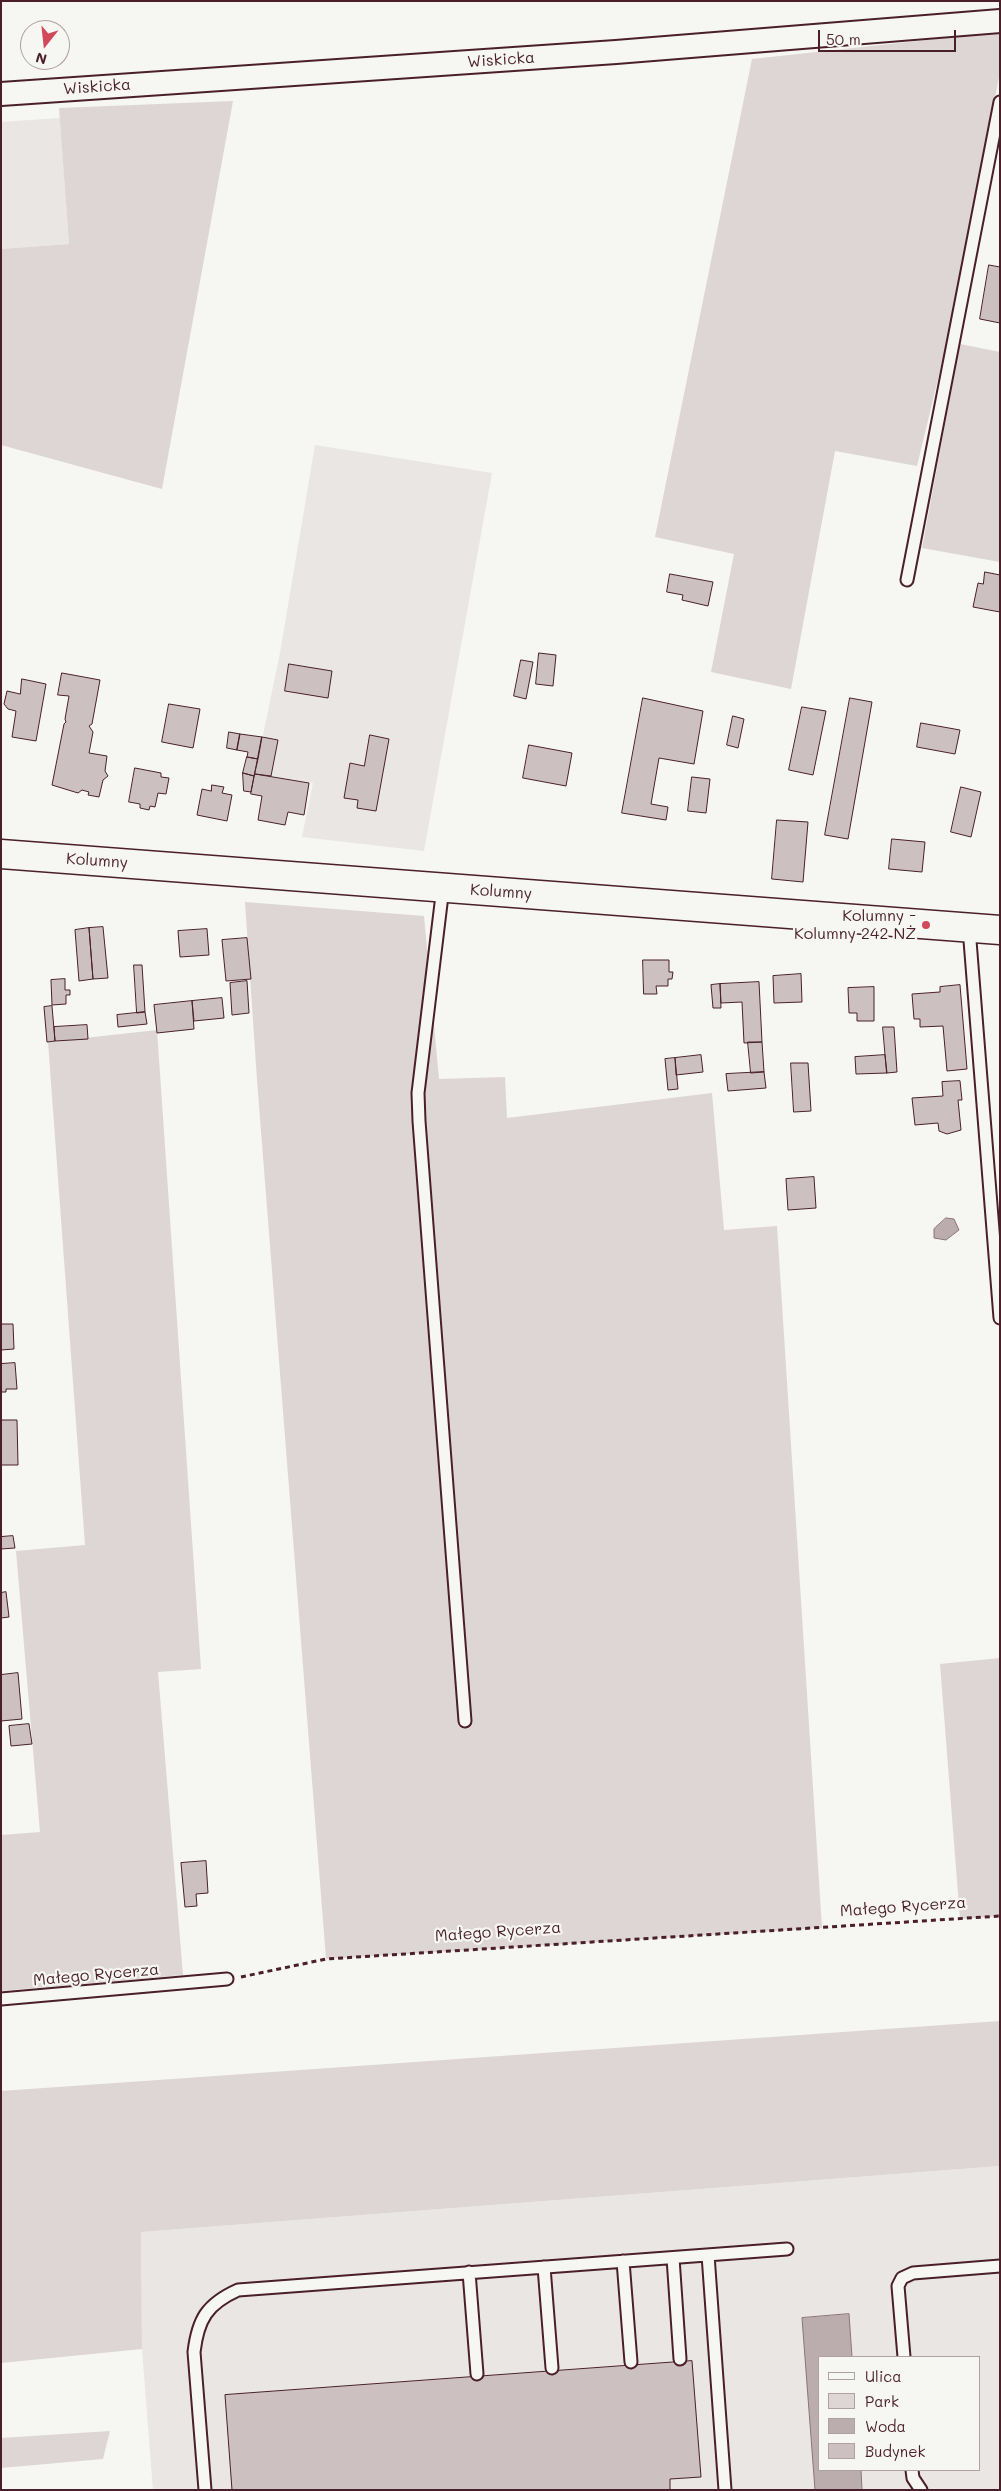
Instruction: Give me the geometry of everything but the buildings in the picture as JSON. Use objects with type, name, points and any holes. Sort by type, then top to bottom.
[{"type":"street","name":"Wiskicka","points":[[1,94],[616,52],[1000,21]]},
{"type":"street","name":"Kolumny","points":[[1,854],[1000,930]]},
{"type":"lane","points":[[907,580],[1000,102]]},
{"type":"lane","points":[[443,887],[418,1093],[465,1721]]},
{"type":"lane","points":[[969,928],[1000,1318]]},
{"type":"lane","name":"Małego Rycerza","points":[[1,1999],[227,1980]]},
{"type":"lane","points":[[204,2490],[194,2352],[199,2326],[212,2305],[224,2296],[253,2288],[787,2249]]},
{"type":"lane","points":[[708,2255],[725,2490]]},
{"type":"lane","points":[[673,2258],[680,2358]]},
{"type":"lane","points":[[623,2261],[631,2362]]},
{"type":"lane","points":[[904,2356],[898,2286],[902,2278],[912,2273],[1000,2266]]},
{"type":"lane","points":[[544,2267],[552,2368]]},
{"type":"lane","points":[[469,2272],[477,2374]]},
{"type":"lane","points":[[912,2471],[913,2478],[921,2490]]},
{"type":"path","name":"Małego Rycerza","points":[[227,1980],[326,1959],[1000,1916]]},
{"type":"shaded area","points":[[60,118],[69,244],[1,249],[1,122]]},
{"type":"shaded area","points":[[315,445],[492,473],[424,851],[302,837],[313,783],[255,774],[280,653]]},
{"type":"shaded area","points":[[1000,2166],[1000,2490],[153,2490],[142,2349],[141,2232]]},
{"type":"green space","points":[[1000,32],[1000,72],[947,342],[917,466],[835,451],[791,689],[711,672],[734,554],[655,537],[752,59]]},
{"type":"green space","points":[[233,101],[162,489],[1,445],[1,249],[69,244],[59,108]]},
{"type":"green space","points":[[960,344],[1000,352],[1000,562],[922,548]]},
{"type":"green space","points":[[245,902],[424,916],[439,1079],[505,1077],[507,1118],[712,1093],[724,1230],[777,1226],[822,1928],[326,1959],[257,1080]]},
{"type":"green space","points":[[157,1030],[201,1669],[158,1672],[183,1975],[1,1991],[1,1835],[40,1832],[16,1551],[85,1545],[48,1042]]},
{"type":"green space","points":[[1000,1658],[1000,1916],[960,1919],[940,1664]]},
{"type":"green space","points":[[1000,2021],[1000,2166],[141,2232],[142,2349],[1,2363],[1,2091]]},
{"type":"green space","points":[[110,2431],[103,2459],[1,2468],[1,2438]]},
{"type":"water","points":[[946,1218],[954,1219],[959,1230],[946,1240],[934,1238],[934,1229]]},
{"type":"water","points":[[849,2314],[852,2356],[818,2356],[818,2471],[861,2471],[862,2490],[815,2490],[802,2318]]},
{"type":"place","name":"Kolumny - Kolumny 242 NŻ","points":[[926,925]]}]
